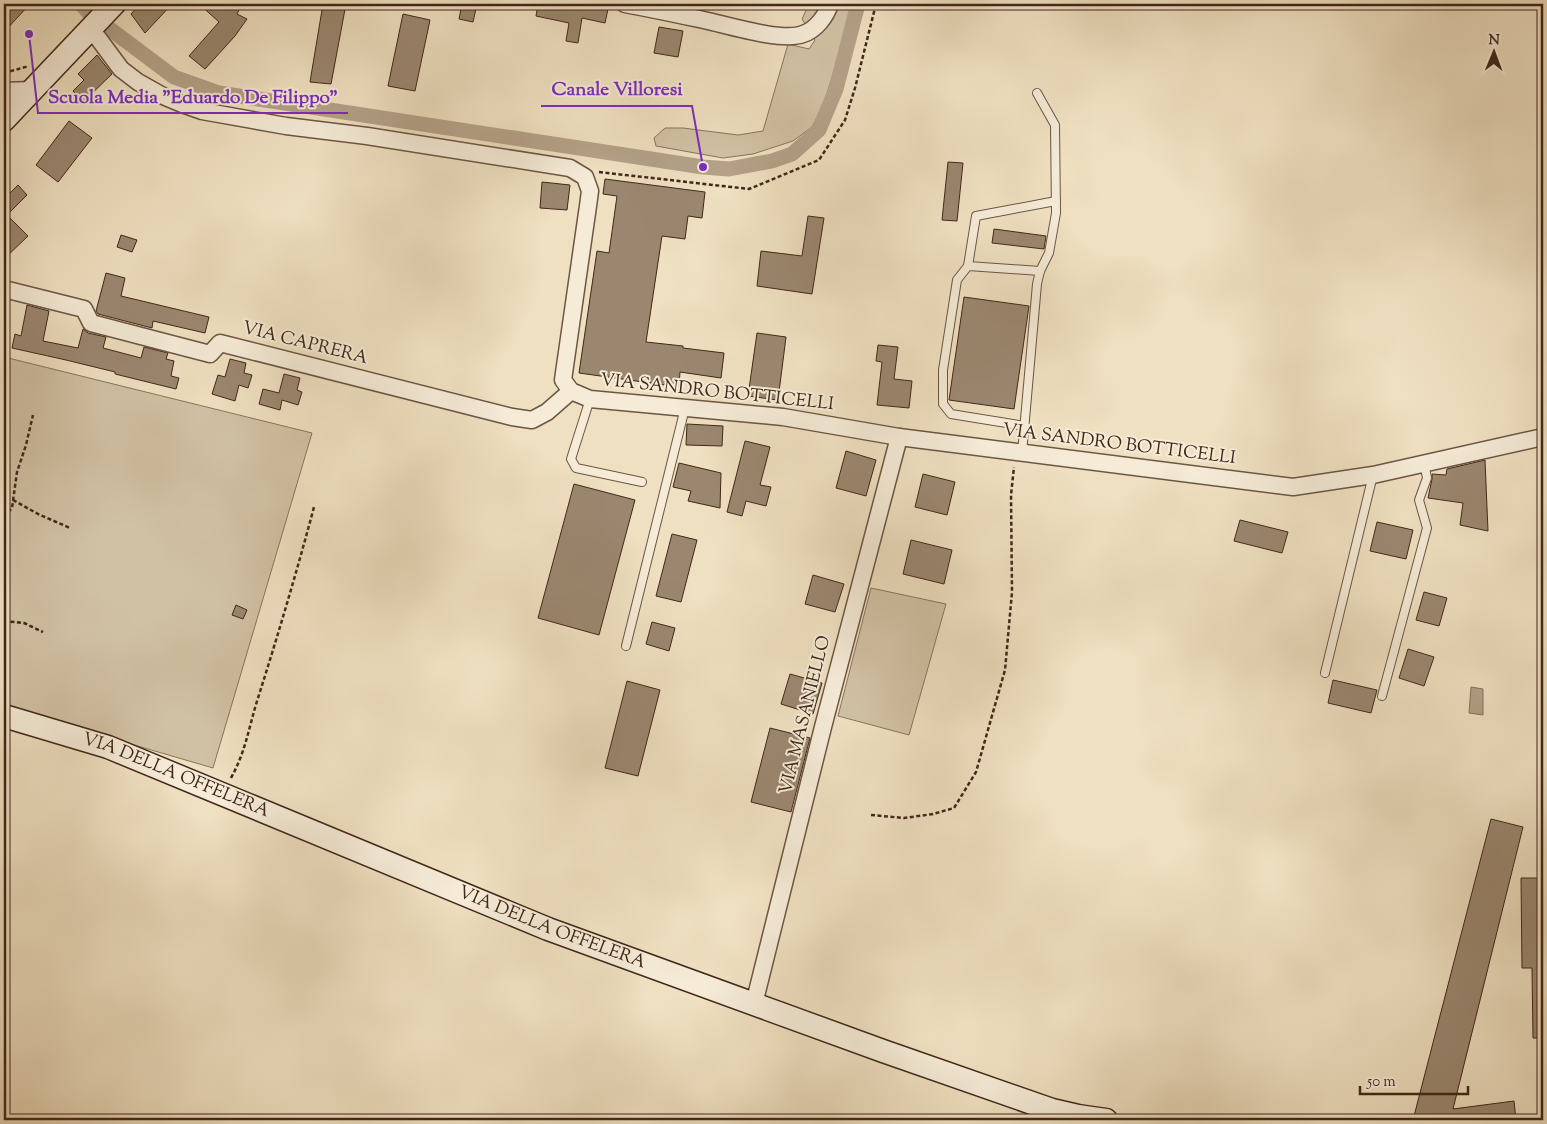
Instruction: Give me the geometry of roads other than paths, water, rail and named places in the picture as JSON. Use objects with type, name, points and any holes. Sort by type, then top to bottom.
[{"type":"street","points":[[4,120],[114,4]]},
{"type":"street","points":[[625,4],[764,33],[788,36],[802,35],[815,27],[828,10],[830,4]]},
{"type":"street","points":[[92,26],[98,38],[121,69],[138,82],[163,96],[202,111],[286,126],[377,137],[570,168],[585,178],[590,191],[563,380],[571,391]]},
{"type":"street","points":[[4,91],[31,90]]},
{"type":"street","name":"VIA CAPRERA","points":[[4,289],[84,309],[91,323],[210,354],[220,343],[512,417],[532,420],[547,412],[571,391]]},
{"type":"street","name":"VIA SANDRO BOTTICELLI","points":[[571,391],[590,399],[783,417],[898,437],[1294,487],[1373,475],[1543,437]]},
{"type":"street","name":"VIA MASANIELLO","points":[[754,1004],[898,437]]},
{"type":"street","name":"VIA DELLA OFFELERA","points":[[4,716],[108,747],[548,930],[1055,1115],[1106,1120]]},
{"type":"lane","points":[[1019,453],[1025,426],[1037,284],[1040,271],[1049,253],[1056,213],[1055,125],[1037,93]]},
{"type":"lane","points":[[1025,426],[951,414],[943,404],[943,370],[958,280],[968,266],[976,216],[1056,200]]},
{"type":"lane","points":[[968,266],[1040,271]]},
{"type":"lane","points":[[590,399],[571,460],[576,468],[642,482]]},
{"type":"lane","points":[[626,646],[685,408]]},
{"type":"lane","points":[[1382,696],[1427,528],[1418,500],[1427,478],[1424,463]]},
{"type":"lane","points":[[1325,673],[1373,475]]},
{"type":"waterway","points":[[81,4],[90,14],[174,77],[219,93],[703,167],[729,169],[772,161],[792,154],[819,130],[836,89],[858,4]]},
{"type":"place","name":"Scuola Media \"Eduardo De Filippo\"","points":[[29,34]]},
{"type":"place","name":"Canale Villoresi","points":[[703,167]]}]
